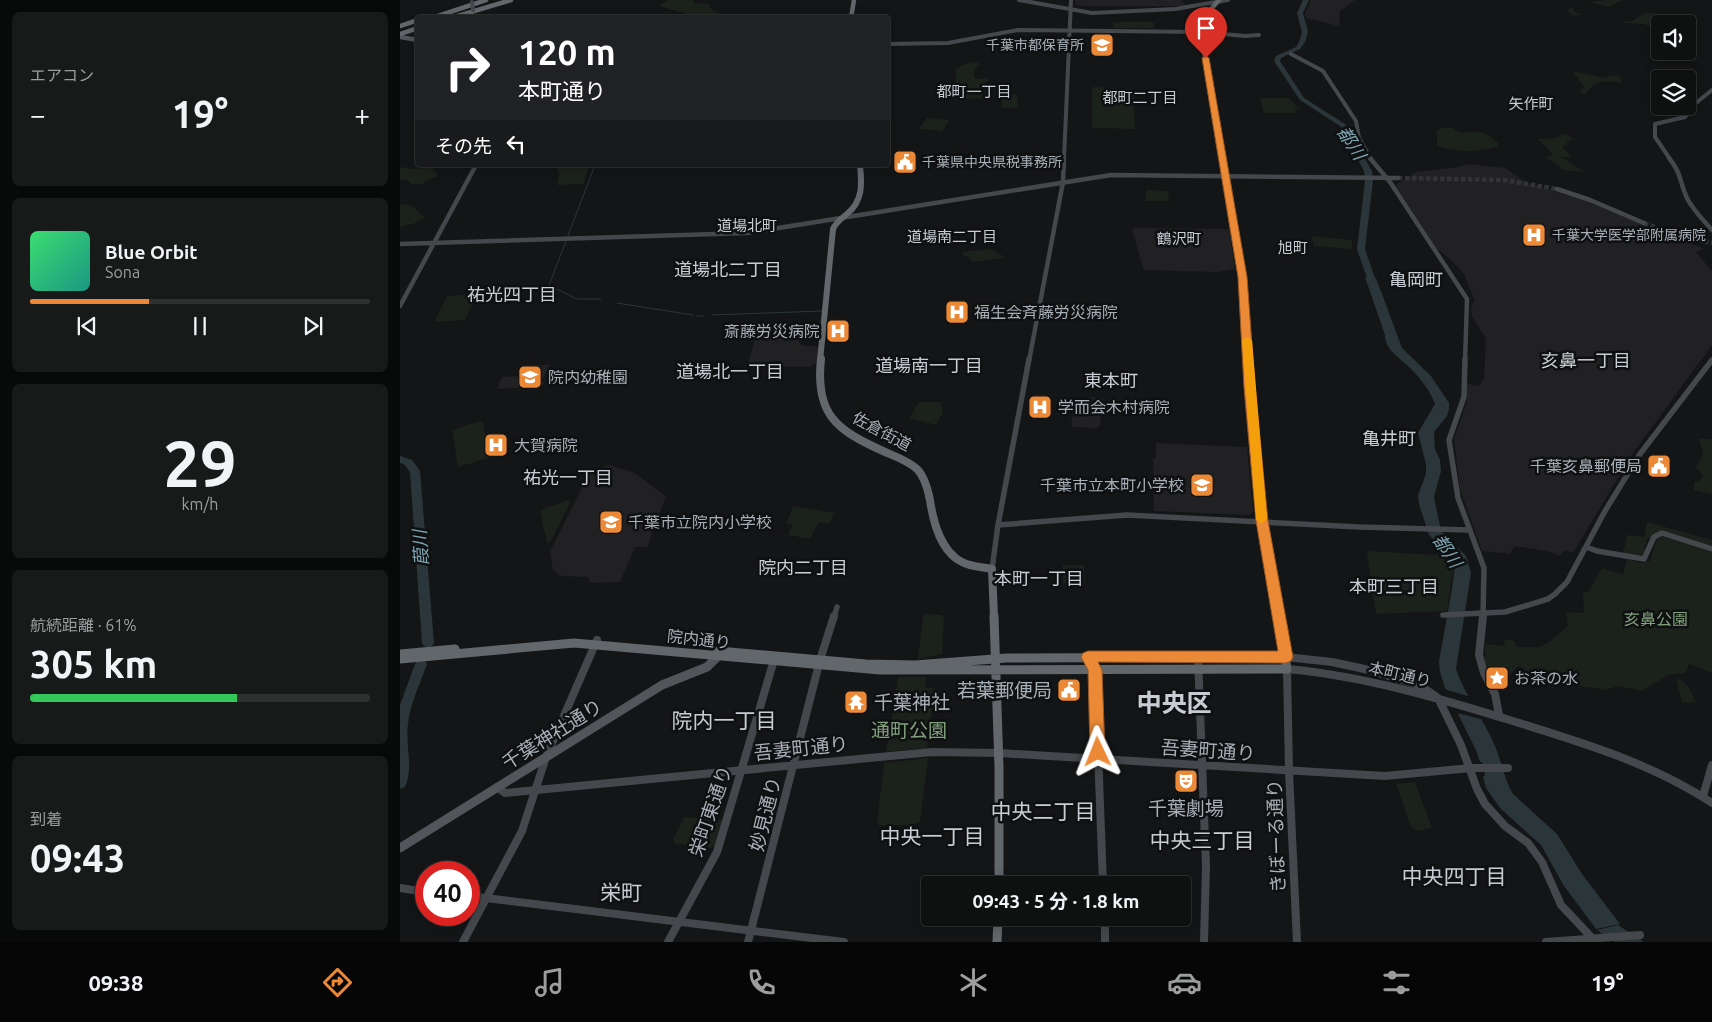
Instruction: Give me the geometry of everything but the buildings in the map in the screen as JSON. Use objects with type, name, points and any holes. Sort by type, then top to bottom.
[{"type":"highway","points":[[439,15],[480,0]]},
{"type":"highway","points":[[440,15],[486,0]]},
{"type":"highway","points":[[448,15],[492,0]]},
{"type":"highway","points":[[462,10],[499,0]]},
{"type":"highway","points":[[459,15],[511,0]]},
{"type":"highway","points":[[852,15],[854,0]]},
{"type":"highway","points":[[432,15],[472,1]]},
{"type":"highway","points":[[1220,2],[1203,19],[1201,32],[1245,299],[1249,387],[1262,521],[1287,669]]},
{"type":"highway","points":[[400,31],[415,24]]},
{"type":"highway","points":[[400,31],[415,24]]},
{"type":"highway","name":"佐倉街道","points":[[860,167],[862,192],[852,209],[833,228],[819,375],[821,398],[832,418],[842,428],[868,444],[910,463],[918,470],[928,487],[936,529],[954,557],[963,563],[992,569]]},
{"type":"highway","points":[[992,569],[999,753],[999,876]]},
{"type":"highway","name":"院内通り","points":[[400,654],[565,639],[774,658],[880,670],[996,670]]},
{"type":"highway","name":"院内通り","points":[[400,660],[563,643],[596,642]]},
{"type":"highway","name":"本町通り","points":[[995,659],[1286,657]]},
{"type":"highway","name":"院内通り","points":[[820,663],[915,665],[995,659]]},
{"type":"highway","name":"本町通り","points":[[996,670],[1287,669]]},
{"type":"highway","points":[[997,942],[998,926]]},
{"type":"main road","points":[[400,31],[415,38]]},
{"type":"main road","name":"千葉神社通り","points":[[400,848],[653,691],[678,678],[705,669],[720,654]]},
{"type":"street","points":[[1019,0],[1071,10],[1099,13],[1175,9],[1220,2]]},
{"type":"street","points":[[992,569],[998,525],[1062,182],[1071,0]]},
{"type":"street","points":[[472,1],[473,15]]},
{"type":"street","points":[[890,43],[948,43],[1018,30],[1201,32],[1259,36]]},
{"type":"street","points":[[1291,54],[1323,72],[1329,78],[1356,120],[1362,146],[1386,178],[1468,301],[1464,397],[1449,440],[1455,488],[1484,568],[1483,614],[1479,655],[1480,663],[1496,694],[1498,715]]},
{"type":"street","points":[[1712,90],[1696,103],[1685,117],[1659,122],[1655,124],[1653,129],[1657,143],[1679,171],[1684,192],[1690,204],[1696,214],[1712,230]]},
{"type":"street","points":[[400,306],[475,167]]},
{"type":"street","points":[[400,244],[748,233],[1062,182],[1128,174],[1398,178]]},
{"type":"street","points":[[1557,189],[1590,200],[1644,223]]},
{"type":"street","points":[[1442,615],[1511,611],[1548,598],[1567,582],[1640,454],[1712,360]]},
{"type":"street","points":[[998,525],[1127,515],[1470,530]]},
{"type":"street","points":[[1586,547],[1597,551],[1644,559],[1647,556],[1653,538],[1662,533],[1712,549]]},
{"type":"street","name":"妙見通り","points":[[748,942],[820,663],[837,607]]},
{"type":"street","points":[[463,942],[522,831],[546,757],[596,642]]},
{"type":"street","points":[[1088,657],[1095,670],[1103,876]]},
{"type":"street","points":[[1198,657],[1200,670],[1206,866],[1204,942]]},
{"type":"street","name":"本町通り","points":[[1286,657],[1332,662],[1369,670],[1421,686],[1438,698]]},
{"type":"street","name":"栄町東通り","points":[[668,942],[717,852],[774,658]]},
{"type":"street","name":"本町通り","points":[[1287,669],[1342,676],[1438,698]]},
{"type":"street","name":"きぼーる通り","points":[[1287,669],[1289,771],[1297,942]]},
{"type":"street","points":[[1438,698],[1498,715],[1622,758],[1686,786],[1712,802]]},
{"type":"street","points":[[1438,698],[1471,768],[1477,789],[1485,804],[1505,826],[1528,843],[1542,862],[1561,905],[1594,940]]},
{"type":"street","name":"吾妻町通り","points":[[497,787],[505,793],[536,791],[932,752],[999,753],[1385,776],[1471,768],[1508,768]]},
{"type":"street","points":[[1703,796],[1712,765]]},
{"type":"street","points":[[400,888],[415,890]]},
{"type":"street","points":[[480,897],[844,942]]},
{"type":"street","points":[[1105,926],[1105,942]]},
{"type":"street","points":[[1546,942],[1640,936]]},
{"type":"shaded area","points":[[1075,0],[1182,0],[1186,6],[1086,6],[1076,5]]},
{"type":"shaded area","points":[[1311,0],[1355,0],[1340,11],[1339,26],[1306,18],[1305,14]]},
{"type":"shaded area","points":[[1468,164],[1505,168],[1527,183],[1586,201],[1704,249],[1696,252],[1712,271],[1712,345],[1631,456],[1573,553],[1565,550],[1560,556],[1547,551],[1514,546],[1510,554],[1482,551],[1460,489],[1454,439],[1467,402],[1467,384],[1479,386],[1484,378],[1486,339],[1472,317],[1471,307],[1475,301],[1464,274],[1449,258],[1437,249],[1395,185],[1416,172]]},
{"type":"shaded area","points":[[1134,228],[1229,229],[1235,269],[1217,272],[1145,270],[1132,230]]},
{"type":"shaded area","points":[[801,333],[799,342],[801,345],[819,347],[818,361],[809,367],[751,366],[749,361],[756,334]]},
{"type":"shaded area","name":"院内幼稚園","points":[[534,365],[550,365],[542,380],[544,384],[541,386],[497,389],[502,377],[528,376]]},
{"type":"shaded area","points":[[1089,397],[1103,398],[1100,425],[1097,428],[1073,427],[1071,425],[1075,402],[1088,403]]},
{"type":"shaded area","name":"千葉市立本町小学校","points":[[1156,443],[1247,447],[1253,512],[1249,515],[1154,511],[1153,459],[1156,458]]},
{"type":"shaded area","name":"千葉市立院内小学校","points":[[608,465],[633,472],[666,496],[647,547],[635,547],[620,582],[591,583],[588,577],[561,576],[553,570],[550,552],[590,471]]},
{"type":"green space","points":[[668,0],[693,0],[693,3],[709,4],[711,9],[721,15],[690,15],[659,6]]},
{"type":"green space","points":[[1623,0],[1608,7],[1591,2],[1576,5],[1592,1]]},
{"type":"green space","points":[[1573,7],[1574,11],[1582,15],[1573,16],[1567,11]]},
{"type":"green space","points":[[1646,12],[1658,15],[1651,15],[1651,26],[1621,22],[1632,21]]},
{"type":"green space","points":[[1113,22],[1152,22],[1154,23],[1154,28],[1113,28]]},
{"type":"green space","points":[[970,62],[979,63],[980,65],[975,69],[974,77],[977,79],[986,78],[988,81],[985,83],[982,99],[957,98],[955,87],[956,68]]},
{"type":"green space","points":[[1572,71],[1607,78],[1610,75],[1619,76],[1622,80],[1620,83],[1601,82],[1589,89],[1586,94],[1582,94],[1580,89],[1585,88]]},
{"type":"green space","points":[[1092,87],[1133,89],[1135,129],[1092,128]]},
{"type":"green space","points":[[1001,95],[1018,95],[1017,108],[1002,108]]},
{"type":"green space","points":[[1260,98],[1288,98],[1301,109],[1295,109],[1296,113],[1264,113]]},
{"type":"green space","points":[[927,118],[949,121],[942,131],[919,128]]},
{"type":"green space","points":[[1441,128],[1453,128],[1461,132],[1484,133],[1498,143],[1497,147],[1467,151],[1437,146],[1437,131]]},
{"type":"green space","points":[[1562,134],[1570,136],[1573,140],[1566,141],[1569,145],[1564,145],[1563,148],[1572,157],[1562,157],[1584,172],[1562,170],[1545,157],[1553,155],[1538,139],[1556,138]]},
{"type":"green space","points":[[555,167],[589,167],[583,184],[557,185],[559,172]]},
{"type":"green space","points":[[400,168],[411,169],[433,168],[433,171],[437,172],[437,176],[422,184],[411,184],[407,180],[400,180]]},
{"type":"green space","points":[[1146,191],[1168,191],[1169,201],[1146,201]]},
{"type":"green space","points":[[400,204],[411,205],[425,218],[413,224],[400,227]]},
{"type":"green space","points":[[1312,236],[1352,240],[1352,249],[1314,246]]},
{"type":"green space","points":[[992,249],[1006,258],[972,262],[968,256],[964,257],[962,252]]},
{"type":"green space","points":[[478,294],[465,320],[434,322],[447,296]]},
{"type":"green space","points":[[919,402],[941,402],[943,412],[936,425],[909,418]]},
{"type":"green space","points":[[480,421],[483,422],[489,458],[458,467],[452,430]]},
{"type":"green space","points":[[1699,439],[1712,439],[1712,494],[1694,490],[1694,481],[1698,482],[1703,477],[1696,467],[1703,454]]},
{"type":"green space","points":[[569,500],[571,501],[550,543],[547,543],[540,511]]},
{"type":"green space","points":[[793,506],[835,513],[829,524],[819,522],[810,539],[788,535],[793,525],[786,524]]},
{"type":"green space","points":[[1647,522],[1712,540],[1712,547],[1666,532],[1647,539],[1643,555],[1623,554],[1627,535],[1644,537]]},
{"type":"green space","name":"亥鼻公園","points":[[1664,536],[1712,552],[1712,673],[1689,664],[1685,673],[1668,675],[1642,691],[1618,686],[1606,690],[1563,683],[1539,678],[1519,666],[1508,676],[1495,678],[1485,663],[1485,644],[1504,646],[1505,640],[1513,640],[1517,647],[1539,647],[1549,642],[1568,626],[1566,612],[1584,613],[1583,592],[1589,591],[1602,568],[1623,575],[1627,559],[1641,563],[1650,561],[1657,539]]},
{"type":"green space","points":[[1369,551],[1438,555],[1442,553],[1451,564],[1453,570],[1447,611],[1376,614],[1367,554]]},
{"type":"green space","points":[[1063,565],[1084,565],[1085,583],[1063,583]]},
{"type":"green space","points":[[926,614],[944,617],[942,654],[918,659],[923,617]]},
{"type":"green space","name":"通町公園","points":[[898,677],[926,677],[925,687],[935,688],[927,748],[886,752]]},
{"type":"green space","points":[[1676,679],[1687,684],[1696,703],[1682,702]]},
{"type":"green space","name":"通町公園","points":[[928,758],[920,822],[910,825],[879,825],[877,822],[884,763]]},
{"type":"green space","points":[[1415,782],[1432,828],[1418,831],[1411,827],[1396,784]]},
{"type":"green space","points":[[684,817],[721,820],[723,822],[715,845],[711,848],[676,844],[673,840]]},
{"type":"water","points":[[1365,277],[1376,278],[1402,348],[1431,376],[1449,403],[1447,416],[1434,432],[1435,449],[1440,460],[1441,471],[1434,497],[1441,531],[1466,556],[1471,573],[1456,669],[1469,698],[1491,736],[1513,794],[1557,834],[1582,874],[1620,924],[1596,929],[1564,886],[1541,845],[1500,808],[1486,788],[1482,762],[1480,762],[1476,750],[1445,688],[1439,661],[1455,566],[1450,557],[1429,535],[1418,495],[1426,474],[1426,464],[1418,433],[1435,404],[1420,378],[1388,346]]},
{"type":"water","points":[[1618,925],[1644,942],[1614,942],[1597,930]]},
{"type":"pier","points":[[1444,689],[1471,697],[1485,720],[1457,713]]},
{"type":"waterway","name":"都川","points":[[1306,0],[1300,13],[1305,32],[1302,42],[1298,48],[1278,57],[1277,61],[1302,99],[1343,125],[1368,171],[1369,181],[1361,249],[1375,290]]},
{"type":"waterway","points":[[594,167],[548,288],[559,290],[577,299],[601,299]]},
{"type":"waterway","points":[[617,303],[693,315]]},
{"type":"waterway","points":[[712,315],[822,311]]},
{"type":"waterway","points":[[697,316],[704,316]]},
{"type":"waterway","name":"葭川","points":[[400,459],[408,462],[415,471],[428,643]]},
{"type":"waterway","name":"葭川","points":[[400,783],[403,769],[402,721],[406,704],[421,664]]},
{"type":"tunnel","points":[[1398,178],[1504,180],[1557,189]]},
{"type":"tunnel","points":[[1644,223],[1676,235],[1712,243]]},
{"type":"slow traffic","points":[[1247,340],[1249,387],[1261,519]]},
{"type":"place","name":"千葉市都保育所","points":[[1102,45]]},
{"type":"place","name":"千葉県中央県税事務所","points":[[905,162]]},
{"type":"place","name":"千葉大学医学部附属病院","points":[[1534,235]]},
{"type":"place","name":"福生会斉藤労災病院","points":[[957,312]]},
{"type":"place","name":"斎藤労災病院","points":[[838,331]]},
{"type":"place","name":"院内幼稚園","points":[[530,377]]},
{"type":"place","name":"学而会木村病院","points":[[1040,407]]},
{"type":"place","name":"大賀病院","points":[[496,445]]},
{"type":"place","name":"千葉亥鼻郵便局","points":[[1659,466]]},
{"type":"place","name":"千葉市立本町小学校","points":[[1202,485]]},
{"type":"place","name":"千葉市立院内小学校","points":[[611,522]]},
{"type":"place","name":"お茶の水","points":[[1497,678]]},
{"type":"place","name":"若葉郵便局","points":[[1069,690]]},
{"type":"place","name":"千葉神社","points":[[856,702]]},
{"type":"place","name":"千葉劇場","points":[[1186,781]]},
{"type":"district","name":"都町一丁目","points":[[974,92]]},
{"type":"district","name":"都町二丁目","points":[[1140,98]]},
{"type":"district","name":"矢作町","points":[[1531,104]]},
{"type":"district","name":"道場北町","points":[[747,226]]},
{"type":"district","name":"道場南二丁目","points":[[952,237]]},
{"type":"district","name":"鶴沢町","points":[[1179,239]]},
{"type":"district","name":"旭町","points":[[1293,248]]},
{"type":"district","name":"道場北二丁目","points":[[728,270]]},
{"type":"district","name":"亀岡町","points":[[1416,280]]},
{"type":"district","name":"祐光四丁目","points":[[512,295]]},
{"type":"district","name":"亥鼻一丁目","points":[[1586,361]]},
{"type":"district","name":"道場南一丁目","points":[[929,366]]},
{"type":"district","name":"道場北一丁目","points":[[730,372]]},
{"type":"district","name":"東本町","points":[[1111,381]]},
{"type":"district","name":"亀井町","points":[[1389,439]]},
{"type":"district","name":"祐光一丁目","points":[[568,478]]},
{"type":"district","name":"院内二丁目","points":[[803,568]]},
{"type":"district","name":"本町一丁目","points":[[1039,579]]},
{"type":"district","name":"本町三丁目","points":[[1394,587]]},
{"type":"district","name":"中央区","points":[[1174,703]]},
{"type":"district","name":"院内一丁目","points":[[724,721]]},
{"type":"district","name":"中央二丁目","points":[[1043,812]]},
{"type":"district","name":"中央一丁目","points":[[932,837]]},
{"type":"district","name":"中央三丁目","points":[[1202,841]]},
{"type":"district","name":"中央四丁目","points":[[1454,877]]},
{"type":"district","name":"栄町","points":[[621,893]]},
{"type":"route","points":[[1098,752],[1095,670],[1088,657],[1286,657],[1262,521],[1249,387],[1245,299],[1206,58]]}]
